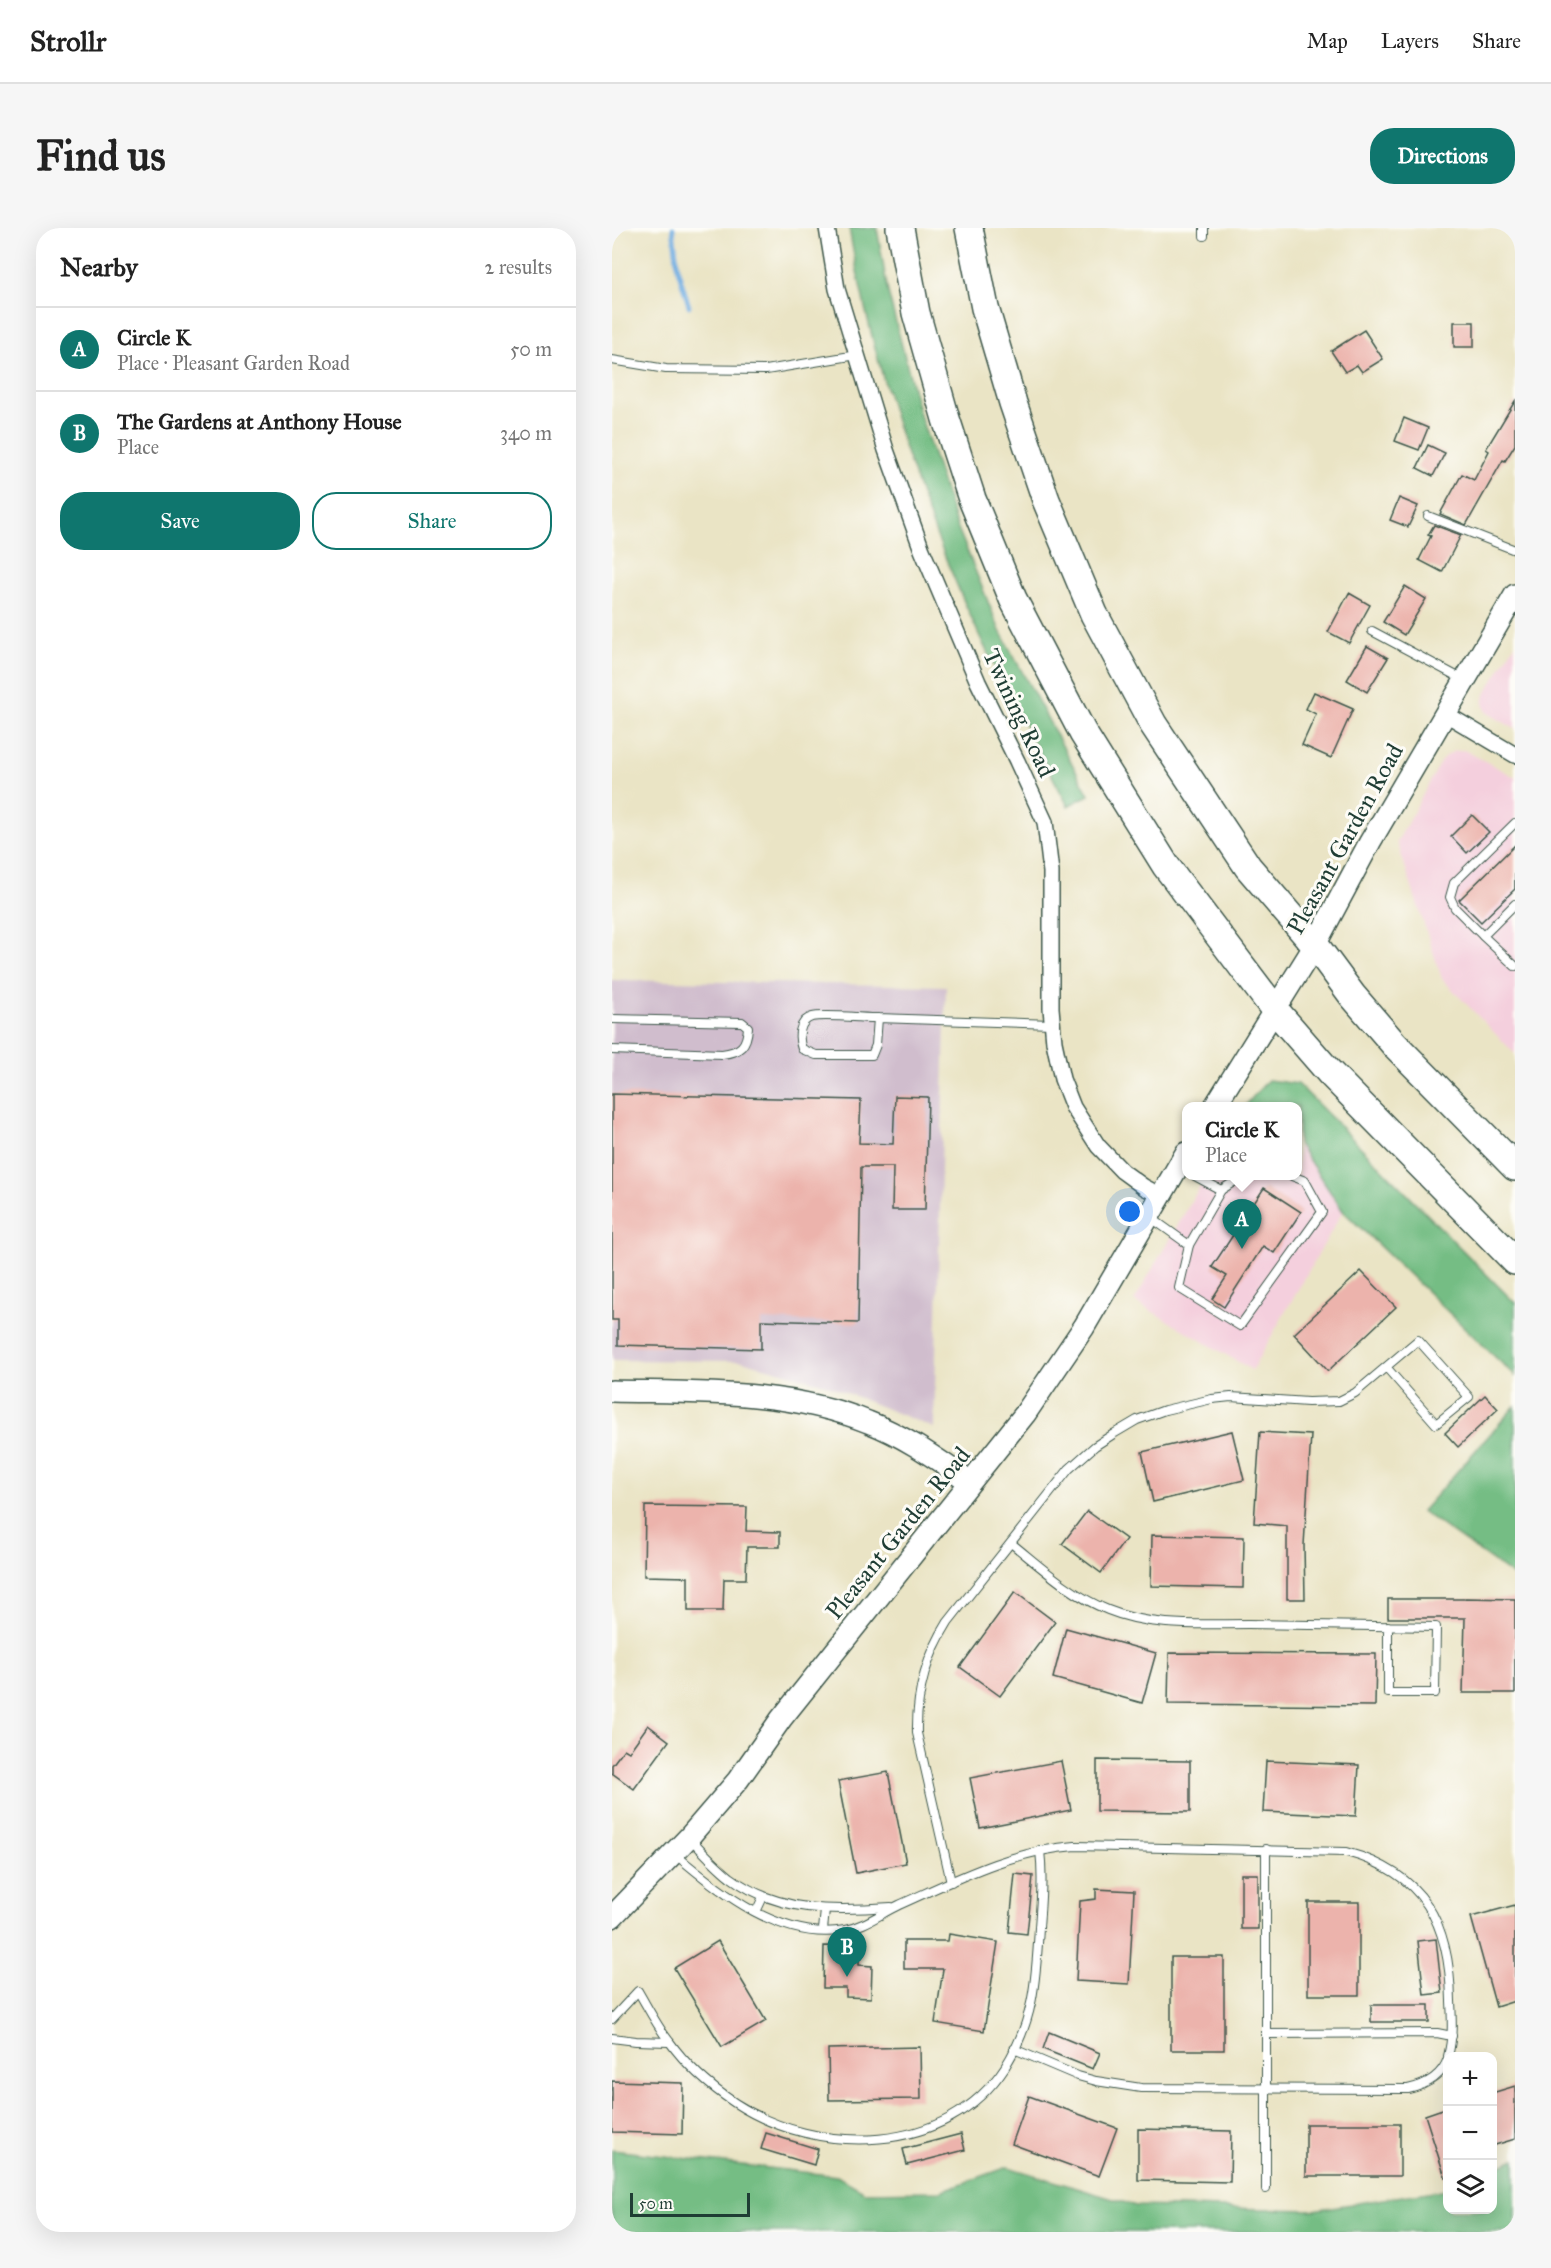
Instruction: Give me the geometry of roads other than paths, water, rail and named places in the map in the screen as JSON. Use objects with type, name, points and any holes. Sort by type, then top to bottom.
[{"type":"highway","points":[[900,228],[916,313],[946,419],[972,499],[1013,599],[1083,733],[1166,866],[1275,1010],[1329,1072],[1515,1261]]},
{"type":"highway","points":[[969,228],[985,308],[1013,403],[1046,500],[1094,614],[1153,723],[1248,867],[1315,945],[1394,1044],[1515,1167]]},
{"type":"main road","name":"Pleasant Garden Road","points":[[1218,1102],[1315,945],[1370,842],[1515,595]]},
{"type":"main road","name":"Pleasant Garden Road","points":[[612,1917],[689,1837],[738,1780],[781,1719],[1032,1404],[1084,1327],[1161,1196],[1182,1172]]},
{"type":"main road","points":[[612,1391],[744,1394],[812,1404],[870,1422],[924,1451],[970,1482]]},
{"type":"street","name":"Twining Road","points":[[827,228],[837,289],[886,450],[922,550],[978,682],[1045,822],[1051,872],[1052,1024],[1062,1079],[1073,1107],[1098,1146],[1122,1171],[1161,1196]]},
{"type":"street","points":[[1446,714],[1515,755]]},
{"type":"lane","points":[[612,360],[666,369],[766,370],[857,355]]},
{"type":"lane","points":[[1428,516],[1515,550]]},
{"type":"lane","points":[[1372,630],[1466,680]]},
{"type":"lane","points":[[1515,823],[1454,883],[1450,897],[1455,908],[1515,966]]},
{"type":"lane","points":[[1483,936],[1515,904]]},
{"type":"lane","points":[[878,1018],[876,1045],[872,1055],[816,1055],[802,1049],[798,1037],[804,1021],[813,1016],[878,1018],[1052,1024]]},
{"type":"lane","points":[[612,1019],[742,1023],[748,1027],[744,1046],[736,1052],[722,1054],[612,1050]]},
{"type":"lane","points":[[1207,1180],[1221,1190]]},
{"type":"lane","points":[[1237,1180],[1221,1190],[1189,1245],[1179,1288],[1240,1326],[1322,1212],[1305,1181],[1302,1180]]},
{"type":"lane","points":[[1149,1216],[1189,1245]]},
{"type":"lane","points":[[951,1882],[920,1751],[917,1713],[919,1695],[929,1658],[948,1622],[1070,1469],[1095,1446],[1137,1420],[1165,1410],[1231,1397],[1308,1402],[1339,1401],[1355,1393],[1418,1340],[1469,1397],[1436,1424],[1386,1367]]},
{"type":"lane","points":[[1011,1543],[1065,1586],[1087,1600],[1132,1618],[1194,1623],[1388,1626],[1436,1627],[1435,1693],[1388,1693],[1388,1626]]},
{"type":"lane","points":[[689,1837],[728,1875],[763,1897],[803,1908],[825,1910],[896,1907]]},
{"type":"lane","points":[[674,1853],[712,1886],[756,1912],[783,1924],[823,1930],[842,1930],[860,1926],[896,1907],[1014,1856],[1040,1850],[1075,1846],[1346,1852],[1381,1864],[1409,1882],[1430,1909],[1445,1944],[1451,1984],[1452,2036],[1449,2052]]},
{"type":"lane","points":[[1266,1849],[1266,2189]]},
{"type":"lane","points":[[612,2019],[638,1991],[669,2042],[704,2079],[734,2103],[783,2127],[819,2136],[854,2140],[907,2134],[931,2128],[956,2115],[992,2083],[1005,2067],[1023,2031],[1035,1990],[1042,1874],[1040,1850]]},
{"type":"lane","points":[[756,1912],[763,1897]]},
{"type":"lane","points":[[823,1930],[825,1910]]},
{"type":"lane","points":[[1267,2034],[1437,2033],[1452,2036]]},
{"type":"lane","points":[[612,2038],[669,2042]]},
{"type":"lane","points":[[1014,2049],[1096,2081],[1163,2089],[1408,2089],[1430,2081],[1440,2074],[1443,2068]]},
{"type":"waterway","points":[[673,228],[678,270],[689,306]]},
{"type":"place","name":"Circle K","points":[[1242,1249]]},
{"type":"place","name":"The Gardens at Anthony House","points":[[847,1977]]}]
